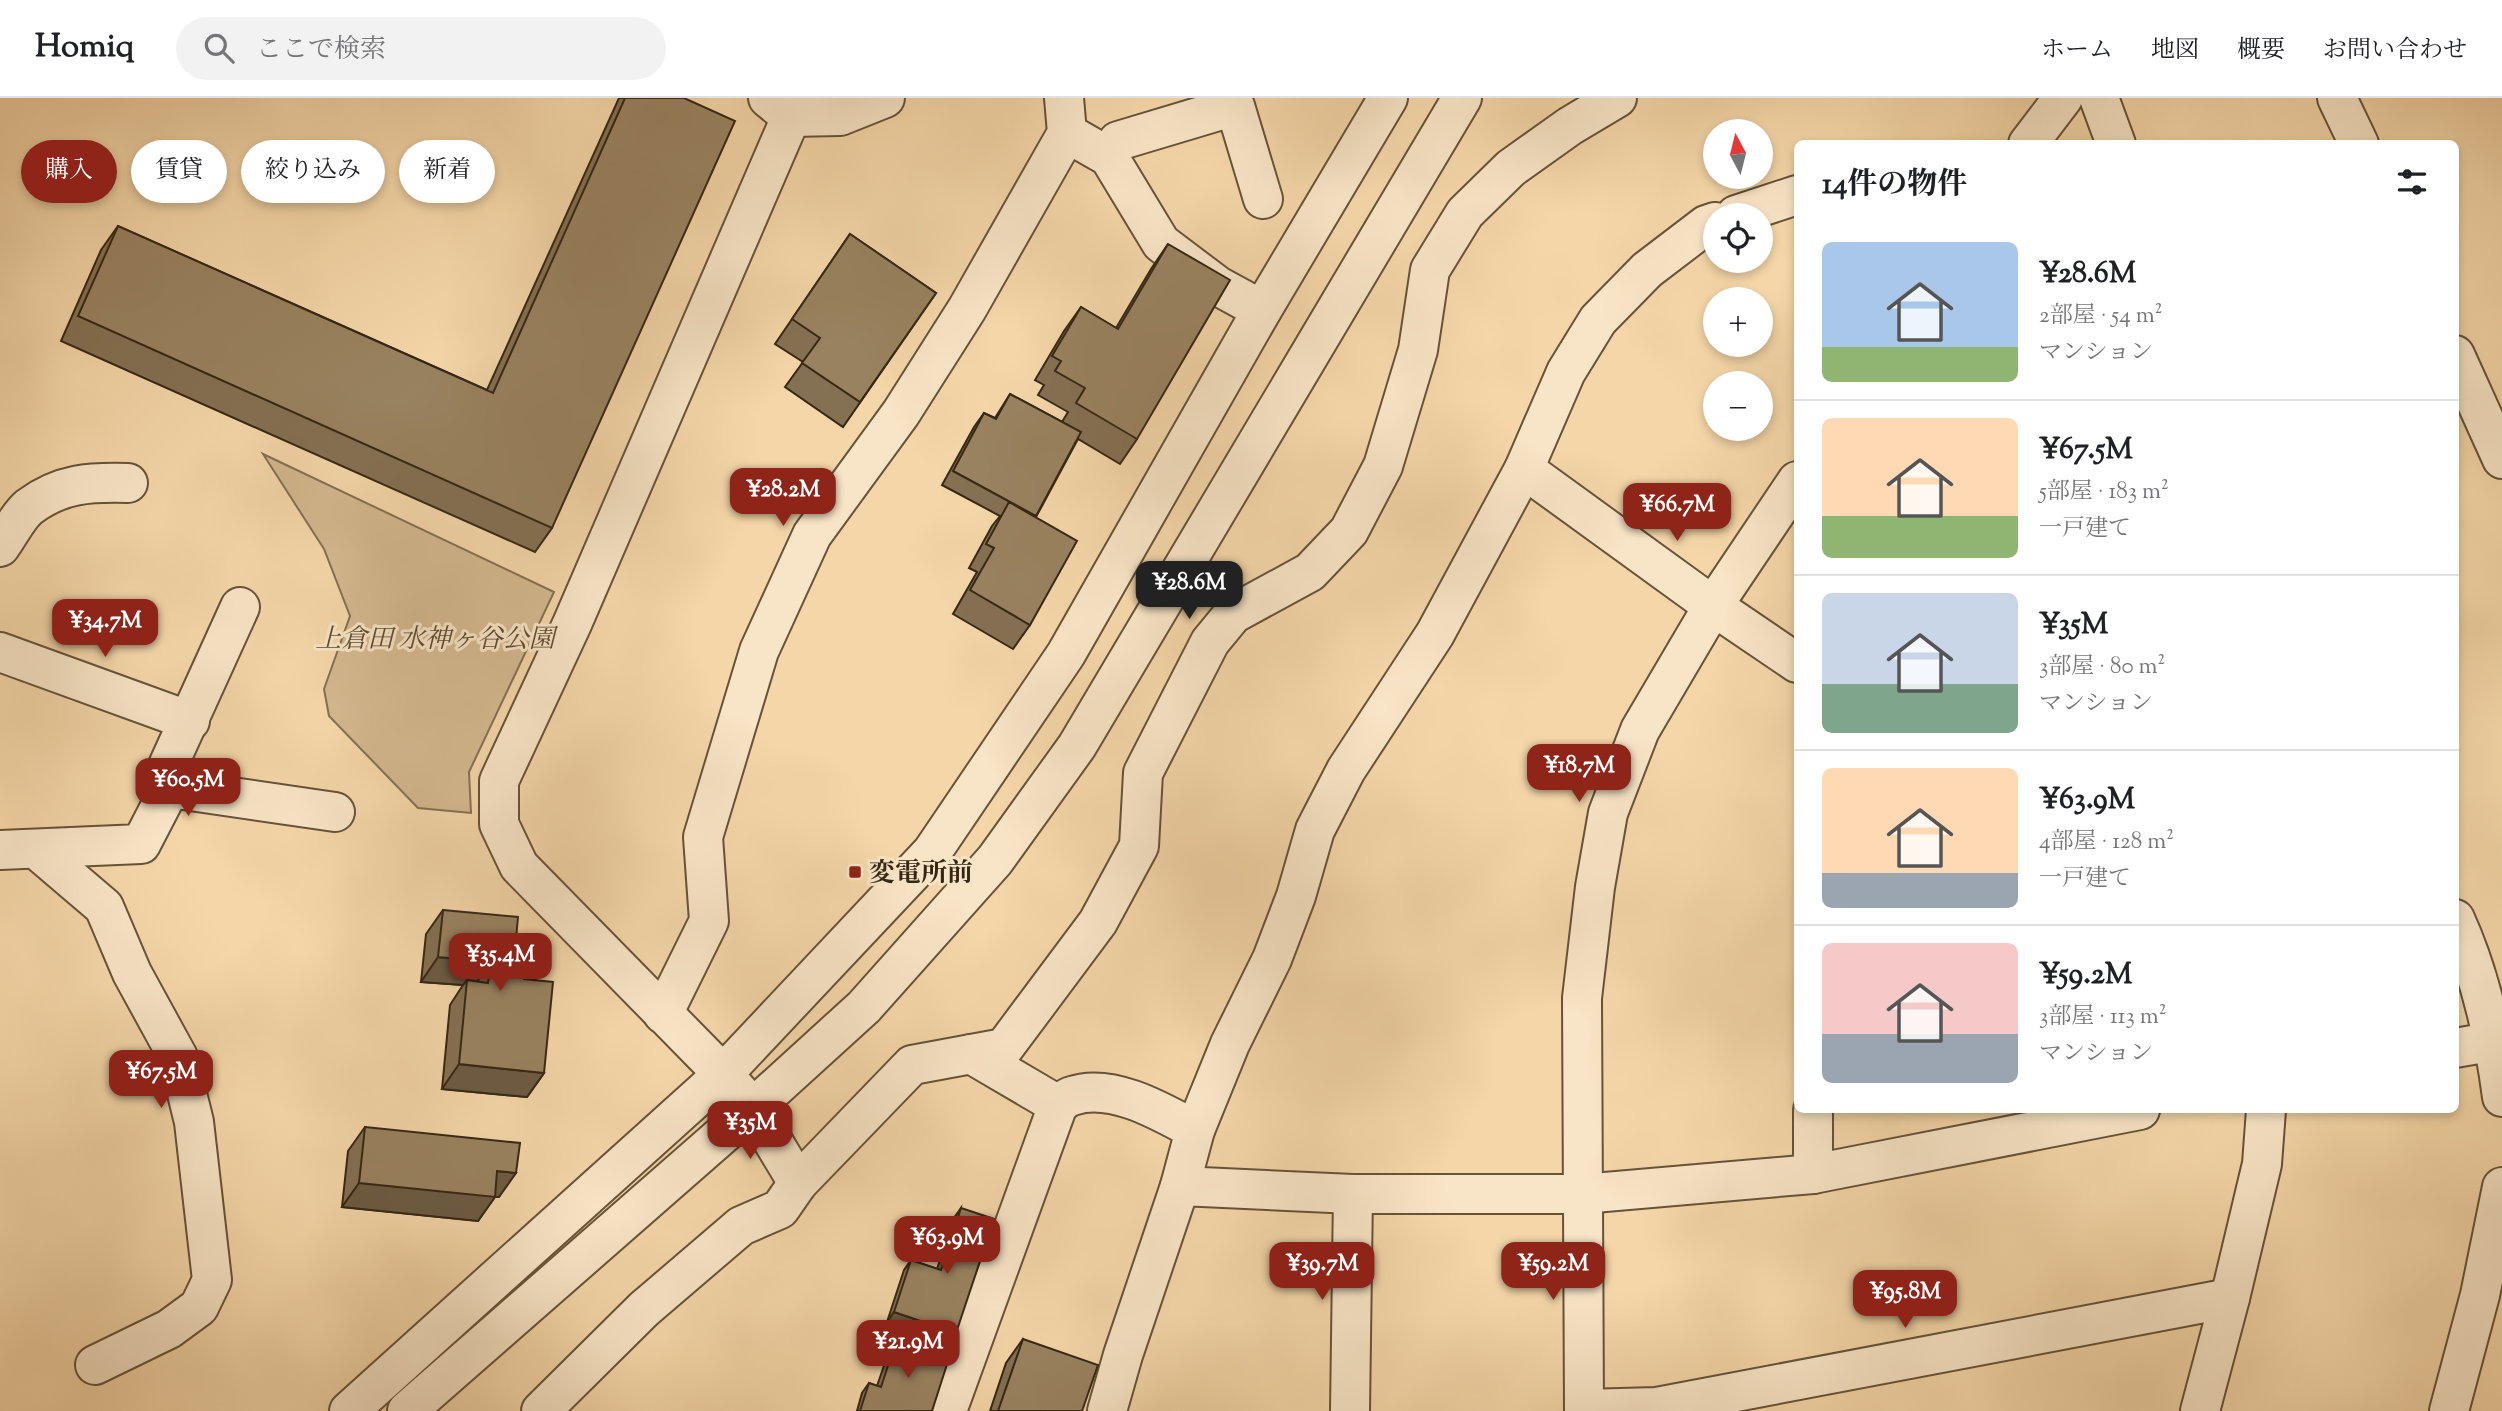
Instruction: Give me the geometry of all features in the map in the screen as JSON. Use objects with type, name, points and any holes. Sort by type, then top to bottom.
[{"type":"street","points":[[798,1183],[753,1108],[519,866],[499,824],[499,781],[572,624],[780,108],[840,116],[885,98]]},
{"type":"street","points":[[349,1411],[723,1074],[932,852],[1066,654],[1262,310],[1388,98]]},
{"type":"street","points":[[407,1411],[753,1108],[864,1007],[995,860],[1077,746],[1462,98]]},
{"type":"street","points":[[541,1411],[644,1309],[741,1226],[780,1209],[798,1183],[912,1065],[1004,1048],[1098,922],[1139,846],[1143,773],[1210,642],[1233,614],[1310,572],[1349,531],[1383,466],[1418,350],[1430,270],[1465,212],[1511,168],[1570,126],[1617,98]]},
{"type":"street","points":[[2031,140],[2063,98]]},
{"type":"street","points":[[2099,98],[2115,140]]},
{"type":"street","points":[[2337,98],[2357,140]]},
{"type":"street","points":[[1109,157],[1118,141],[1235,106],[1263,199]]},
{"type":"street","points":[[663,1014],[709,921],[703,837],[759,650],[812,535],[908,402],[967,309],[1065,115],[1109,157],[1161,243],[1218,286],[1262,310]]},
{"type":"street","points":[[1773,203],[1794,196]]},
{"type":"street","points":[[1107,1411],[1180,1186],[1195,1130],[1230,1044],[1272,959],[1296,896],[1315,830],[1346,770],[1435,634],[1524,470],[1566,372],[1598,320],[1647,270],[1703,227]]},
{"type":"street","points":[[2459,371],[2502,459]]},
{"type":"street","points":[[1524,470],[1794,661]]},
{"type":"street","points":[[0,547],[28,508],[69,485],[95,482],[128,483]]},
{"type":"street","points":[[1794,485],[1713,606],[1640,730],[1608,813],[1595,887],[1582,999],[1584,1410],[1657,1407],[2230,1298]]},
{"type":"street","points":[[18,850],[141,844],[170,788],[166,770],[240,607]]},
{"type":"street","points":[[0,652],[190,721]]},
{"type":"street","points":[[170,788],[335,812]]},
{"type":"street","points":[[18,850],[104,907],[132,973],[178,1057],[194,1122],[212,1280],[199,1307],[169,1329],[95,1365]]},
{"type":"street","points":[[2459,928],[2498,1040],[2502,1097]]},
{"type":"street","points":[[2459,1047],[2498,1040]]},
{"type":"street","points":[[971,1054],[1058,1105]]},
{"type":"street","points":[[947,1411],[1058,1105],[1071,1096],[1094,1093],[1125,1097],[1162,1112],[1195,1130]]},
{"type":"street","points":[[1813,1113],[1813,1174]]},
{"type":"street","points":[[1180,1186],[1353,1194],[1582,1194],[1813,1174],[2125,1113]]},
{"type":"street","points":[[2200,1411],[2262,1164],[2266,1113]]},
{"type":"street","points":[[2449,1411],[2480,1295],[2502,1187]]},
{"type":"street","points":[[1350,1411],[1353,1194]]},
{"type":"green space","name":"上倉田 水神ヶ谷公園","points":[[263,454],[554,592],[469,772],[471,813],[418,808],[329,716],[324,689],[350,616],[324,549]]},
{"type":"building","points":[[625,98],[684,98],[735,121],[552,528],[78,316],[118,226],[493,393]]},
{"type":"building","points":[[850,234],[936,293],[860,402],[802,363],[820,338],[792,319]]},
{"type":"building","points":[[1168,244],[1230,280],[1137,439],[1076,403],[1085,388],[1055,371],[1061,361],[1052,356],[1081,307],[1118,329]]},
{"type":"building","points":[[1010,394],[1081,432],[1036,516],[953,471],[984,413],[996,419]]},
{"type":"building","points":[[1009,502],[1077,541],[1030,625],[970,590],[994,548],[986,544]]},
{"type":"building","points":[[443,910],[518,917],[516,939],[549,942],[547,964],[526,962],[524,979],[553,982],[544,1073],[459,1064],[467,980],[488,983],[491,962],[438,957]]},
{"type":"building","points":[[365,1127],[520,1143],[516,1173],[497,1171],[495,1197],[359,1183]]},
{"type":"building","points":[[961,1208],[994,1219],[956,1333],[894,1312],[911,1260],[941,1270]]},
{"type":"building","points":[[897,1338],[950,1355],[932,1411],[860,1411],[869,1383],[881,1387]]},
{"type":"building","points":[[1023,1339],[1098,1365],[1082,1411],[998,1411]]},
{"type":"place","name":"変電所前","points":[[855,872]]}]
